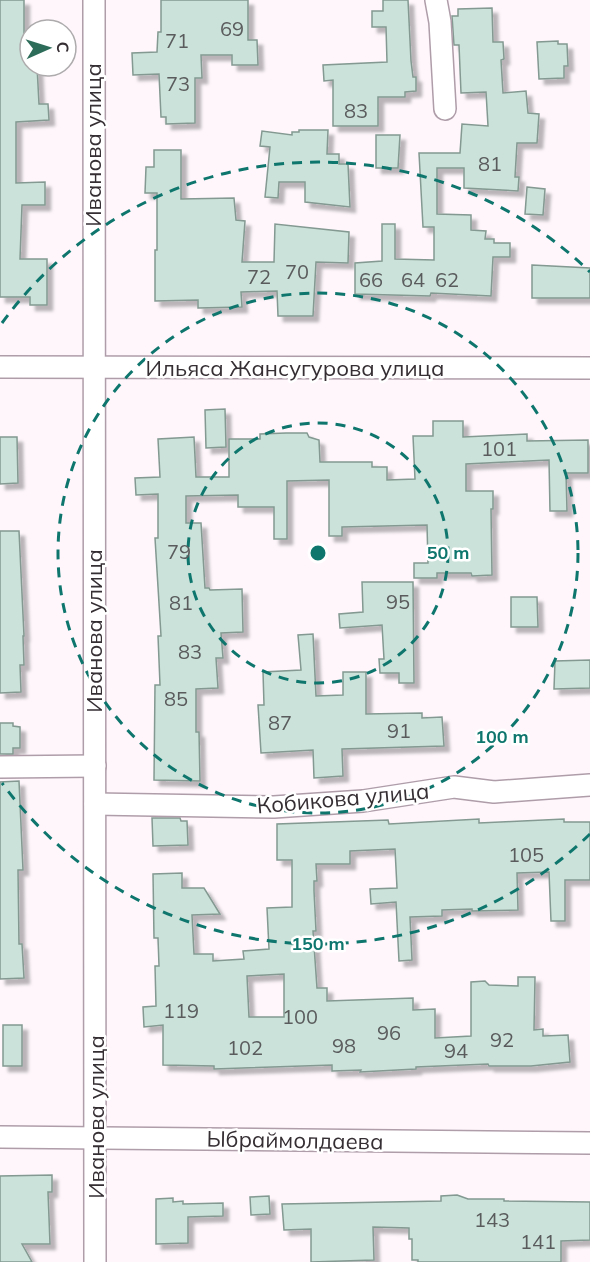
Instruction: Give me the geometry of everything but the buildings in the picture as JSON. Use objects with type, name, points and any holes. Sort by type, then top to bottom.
[{"type":"street","name":"Иванова улица","points":[[94,0],[95,1262]]},
{"type":"street","points":[[436,0],[440,22],[445,110]]},
{"type":"street","name":"Ильяса Жансугурова улица","points":[[0,367],[590,368]]},
{"type":"street","points":[[0,767],[95,766]]},
{"type":"street","name":"Кобикова улица","points":[[95,804],[274,807],[363,801],[454,787],[494,792],[590,785]]},
{"type":"street","name":"Ыбраймолдаева","points":[[0,1137],[590,1143]]}]
